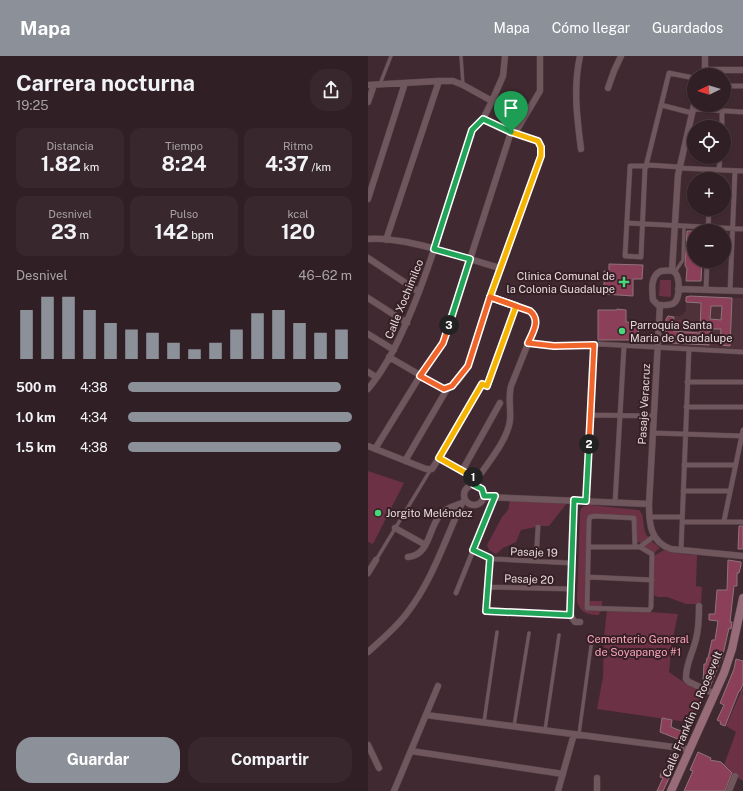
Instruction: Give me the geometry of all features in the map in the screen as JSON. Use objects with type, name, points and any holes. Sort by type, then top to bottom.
[{"type":"main road","name":"Calle Franklin D. Roosevelt","points":[[671,791],[715,694],[732,649],[743,598]]},
{"type":"street","name":"Calle Xochimilco","points":[[368,389],[394,350],[407,323],[427,274],[472,130],[483,119],[492,101],[503,76],[505,56]]},
{"type":"street","points":[[375,449],[420,376],[443,343],[513,132],[540,91],[540,56]]},
{"type":"street","points":[[580,56],[576,76],[577,110],[581,149]]},
{"type":"street","points":[[608,88],[621,56]]},
{"type":"street","points":[[704,68],[705,56]]},
{"type":"street","points":[[731,71],[743,70]]},
{"type":"street","points":[[687,77],[670,73],[646,166],[644,171],[641,257],[625,256],[630,166],[646,166],[743,171]]},
{"type":"street","points":[[368,102],[374,85],[439,80],[453,81],[492,101]]},
{"type":"street","points":[[386,240],[439,80]]},
{"type":"street","points":[[368,199],[405,83]]},
{"type":"street","points":[[731,86],[743,86]]},
{"type":"street","points":[[661,105],[687,108]]},
{"type":"street","points":[[731,111],[743,112]]},
{"type":"street","points":[[674,272],[661,271],[654,276],[653,297],[654,301],[660,305],[673,304],[678,298],[678,281],[674,272],[675,226],[679,168],[692,112]]},
{"type":"street","points":[[405,461],[447,389],[459,379],[468,366],[500,268],[541,156],[541,147],[538,141],[483,119]]},
{"type":"street","points":[[720,164],[720,170]]},
{"type":"street","points":[[730,290],[736,171]]},
{"type":"street","points":[[627,223],[687,227]]},
{"type":"street","points":[[733,229],[743,229]]},
{"type":"street","points":[[368,239],[386,240],[434,249],[500,268]]},
{"type":"street","points":[[368,258],[419,292]]},
{"type":"street","points":[[706,290],[707,268]]},
{"type":"street","points":[[678,289],[743,291]]},
{"type":"street","points":[[368,652],[407,615],[420,596],[463,501],[465,490],[475,482],[502,441],[508,429],[510,421],[510,386],[535,326],[536,320],[535,315],[530,311],[490,297]]},
{"type":"street","points":[[368,298],[407,323]]},
{"type":"street","name":"Pasaje Veracruz","points":[[654,536],[649,526],[649,504],[660,305]]},
{"type":"street","points":[[368,446],[426,469],[432,469],[482,384],[487,386],[516,306]]},
{"type":"street","points":[[368,334],[394,350]]},
{"type":"street","points":[[528,343],[554,346],[594,345],[743,352]]},
{"type":"street","points":[[586,501],[594,345]]},
{"type":"street","points":[[615,503],[624,346]]},
{"type":"street","points":[[681,551],[689,349]]},
{"type":"street","points":[[389,357],[440,388],[447,389]]},
{"type":"street","points":[[368,372],[376,377]]},
{"type":"street","points":[[687,382],[743,382]]},
{"type":"street","points":[[462,471],[500,403]]},
{"type":"street","points":[[686,407],[743,407]]},
{"type":"street","points":[[591,415],[654,416]]},
{"type":"street","points":[[724,521],[743,430]]},
{"type":"street","points":[[653,433],[742,436]]},
{"type":"street","points":[[439,458],[462,471],[482,489],[484,496],[481,503],[474,506],[463,501]]},
{"type":"street","points":[[684,465],[736,465]]},
{"type":"street","points":[[683,491],[730,491]]},
{"type":"street","points":[[484,496],[649,504]]},
{"type":"street","points":[[456,593],[495,496]]},
{"type":"street","points":[[574,500],[570,615],[575,622],[580,622]]},
{"type":"street","points":[[408,557],[420,554],[440,514],[463,501]]},
{"type":"street","points":[[589,547],[637,547],[652,554],[651,607],[649,610],[587,608],[589,520],[591,516],[634,518],[637,547]]},
{"type":"street","points":[[649,517],[682,520],[743,522]]},
{"type":"street","points":[[536,561],[538,527]]},
{"type":"street","points":[[395,528],[422,543]]},
{"type":"street","points":[[637,547],[654,536],[664,547],[681,551],[743,556]]},
{"type":"street","name":"Pasaje 19","points":[[473,550],[494,560],[571,563]]},
{"type":"street","points":[[490,558],[486,611],[570,615]]},
{"type":"street","points":[[368,573],[376,560]]},
{"type":"street","points":[[588,577],[652,580]]},
{"type":"street","name":"Pasaje 20","points":[[487,587],[570,589]]},
{"type":"street","points":[[699,606],[699,626],[685,673],[686,679],[689,682],[715,694]]},
{"type":"street","points":[[394,791],[438,686]]},
{"type":"street","points":[[426,715],[689,749]]},
{"type":"street","points":[[558,791],[576,734]]},
{"type":"street","points":[[368,745],[379,768]]},
{"type":"street","points":[[411,751],[563,774]]},
{"type":"street","points":[[729,791],[735,776]]},
{"type":"street","points":[[597,791],[598,778]]},
{"type":"lane","points":[[374,85],[391,56]]},
{"type":"lane","points":[[461,56],[463,85]]},
{"type":"lane","points":[[674,272],[683,260],[684,229]]},
{"type":"lane","points":[[376,560],[432,469]]},
{"type":"lane","points":[[484,722],[497,632]]},
{"type":"lane","points":[[514,726],[529,633]]},
{"type":"lane","points":[[545,730],[559,635]]},
{"type":"lane","points":[[576,734],[592,639]]},
{"type":"shaded area","points":[[688,296],[743,298],[743,349],[665,345],[666,318],[668,316],[680,316],[686,311],[686,299]]},
{"type":"green space","points":[[660,280],[671,280],[670,297],[659,296]]},
{"type":"green space","points":[[677,320],[695,321],[694,330],[676,329]]},
{"type":"green space","name":"Jorgito Meléndez","points":[[368,471],[404,483],[373,544],[368,542]]},
{"type":"green space","points":[[510,500],[567,503],[549,526],[521,530],[516,542],[503,548],[496,554],[489,550],[487,545],[502,517],[508,510]]},
{"type":"green space","points":[[589,505],[639,510],[642,515],[646,534],[650,540],[660,548],[653,554],[639,542],[634,540],[634,523],[629,519],[591,519],[589,601],[602,601],[602,612],[600,612],[599,615],[585,613],[577,602],[580,513],[583,507]]},
{"type":"green space","points":[[664,550],[681,554],[697,555],[696,586],[702,587],[701,604],[686,604],[667,597],[658,597],[653,595],[654,556]]},
{"type":"green space","name":"Cementerio General de Soyapango #1","points":[[607,609],[678,614],[672,643],[669,672],[682,681],[706,693],[693,723],[597,709],[603,677],[604,637]]},
{"type":"green space","points":[[743,687],[743,781],[728,771],[729,769],[724,765],[736,732],[726,726]]},
{"type":"building","points":[[687,231],[687,268],[702,268],[701,281],[686,281],[687,269],[685,265]]},
{"type":"building","name":"Clinica Comunal de la Colonia Guadalupe","points":[[609,264],[643,265],[642,279],[633,279],[633,296],[604,294],[604,271],[609,271]]},
{"type":"building","points":[[686,297],[732,298],[730,346],[720,345],[721,329],[710,329],[709,345],[671,343],[671,337],[665,337],[666,319],[668,316],[674,317],[673,331],[700,333],[701,303],[686,302]],"holes":[[[711,306],[722,306],[721,320],[710,319]]]},
{"type":"building","points":[[598,310],[626,310],[626,322],[639,323],[638,340],[647,341],[646,343],[630,342],[630,340],[598,340]]},
{"type":"building","points":[[739,526],[743,526],[743,549],[738,549]]},
{"type":"building","points":[[728,560],[741,562],[741,565],[739,573],[737,573],[737,586],[734,586],[730,622],[732,622],[731,629],[729,628],[722,659],[710,687],[703,682],[704,664],[706,664],[708,658],[712,640],[715,640],[718,621],[709,620],[709,614],[715,614],[717,590],[727,590]]},
{"type":"building","points":[[736,659],[743,661],[743,684],[725,726],[720,724],[721,722],[717,720],[724,705],[720,703],[734,669]]},
{"type":"building","points":[[662,718],[672,720],[671,727],[686,733],[683,741],[660,732]]},
{"type":"building","points":[[698,752],[711,758],[710,760],[721,762],[732,773],[725,791],[684,791],[693,771],[690,770]]},
{"type":"building","points":[[671,754],[679,757],[663,791],[657,791],[663,778],[660,777],[662,770],[668,772],[673,760],[669,758]]},
{"type":"place","name":"Clinica Comunal de la Colonia Guadalupe","points":[[624,282]]},
{"type":"place","name":"Parroquia Santa Maria de Guadalupe","points":[[622,331]]},
{"type":"place","name":"Jorgito Meléndez","points":[[378,513]]},
{"type":"route","points":[[511,132],[483,119],[472,130],[434,249],[470,259],[443,343],[420,376],[444,389],[452,386],[459,379],[468,366],[490,297],[516,306],[530,311],[535,315],[535,326],[528,343],[554,346],[594,345],[586,501],[574,500],[570,615],[486,611],[490,558],[473,550],[495,496],[484,496],[482,489],[474,485],[476,480],[439,458],[482,384],[487,386],[516,306],[490,297],[541,156],[541,147],[538,141],[511,132]]}]
